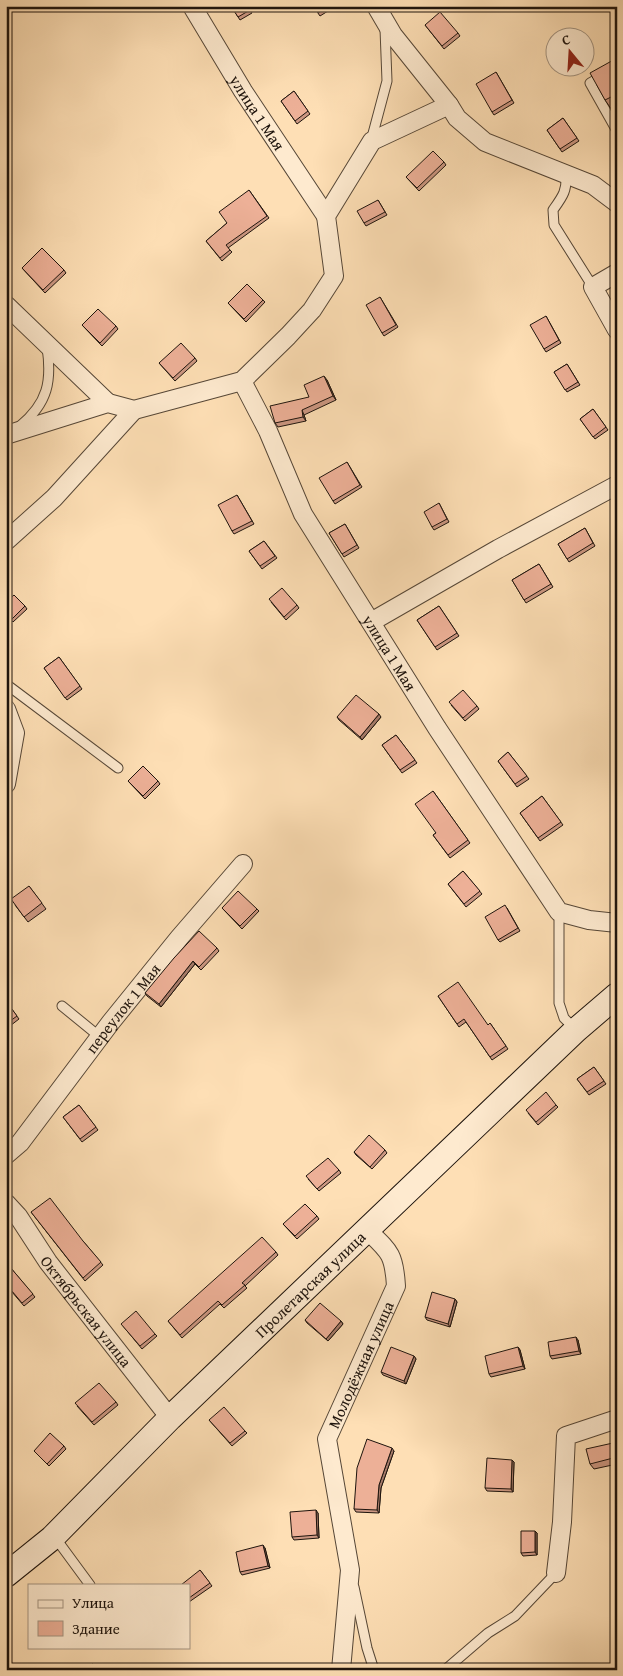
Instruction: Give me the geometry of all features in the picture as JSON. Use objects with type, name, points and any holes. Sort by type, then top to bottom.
[{"type":"street","name":"улица 1 Мая","points":[[192,6],[243,91],[326,216]]},
{"type":"street","points":[[376,6],[393,35],[449,105],[457,118],[485,142],[593,185],[617,203]]},
{"type":"street","points":[[6,305],[108,403],[134,410],[242,382],[312,310],[334,276],[326,216],[371,141],[449,105]]},
{"type":"street","points":[[617,273],[593,287],[617,330]]},
{"type":"street","name":"улица 1 Мая","points":[[242,382],[268,431],[302,514],[437,728],[558,912]]},
{"type":"street","points":[[8,434],[108,403]]},
{"type":"street","points":[[6,541],[54,498],[134,410]]},
{"type":"street","points":[[371,622],[498,549],[617,485]]},
{"type":"street","points":[[6,709],[15,733],[6,784]]},
{"type":"street","name":"переулок 1 Мая","points":[[6,1155],[20,1143],[100,1037],[173,946],[243,864]]},
{"type":"street","points":[[558,912],[589,920],[617,922]]},
{"type":"street","name":"Пролетарская улица","points":[[6,1575],[54,1536],[170,1418],[366,1229],[576,1030],[617,995]]},
{"type":"street","name":"Октябрьская улица","points":[[6,1202],[18,1216],[48,1262],[170,1418]]},
{"type":"street","name":"Молодёжная улица","points":[[342,1670],[350,1570],[327,1439],[396,1286],[395,1267],[388,1250],[366,1229]]},
{"type":"street","points":[[556,1573],[562,1522],[566,1436],[617,1419]]},
{"type":"lane","points":[[371,141],[387,81],[385,22]]},
{"type":"lane","points":[[617,68],[590,83],[617,130]]},
{"type":"lane","points":[[566,174],[564,195],[553,210],[554,225],[593,287]]},
{"type":"lane","points":[[8,434],[25,422],[46,394],[50,369],[47,344]]},
{"type":"lane","points":[[6,684],[118,768]]},
{"type":"lane","points":[[558,912],[559,1003],[564,1018],[576,1030]]},
{"type":"lane","points":[[62,1006],[100,1037]]},
{"type":"lane","points":[[54,1536],[89,1584]]},
{"type":"lane","points":[[350,1570],[367,1648],[374,1670]]},
{"type":"lane","points":[[445,1670],[488,1633],[515,1616],[556,1573]]},
{"type":"building","points":[[231,6],[248,6],[250,10],[238,17]]},
{"type":"building","points":[[313,6],[329,6],[318,13]]},
{"type":"building","points":[[440,12],[458,33],[442,46],[425,25]]},
{"type":"building","points":[[617,58],[617,94],[605,100],[593,78],[596,78],[596,70]]},
{"type":"building","points":[[496,72],[512,100],[492,112],[476,84]]},
{"type":"building","points":[[294,91],[308,111],[295,121],[281,101]]},
{"type":"building","points":[[563,118],[577,138],[560,149],[547,130]]},
{"type":"building","points":[[433,151],[444,162],[417,188],[406,177]]},
{"type":"building","points":[[249,190],[267,216],[226,245],[230,250],[220,258],[206,241],[227,223],[219,212]]},
{"type":"building","points":[[378,200],[385,212],[364,223],[357,211]]},
{"type":"building","points":[[42,248],[64,270],[43,290],[22,268]]},
{"type":"building","points":[[617,281],[617,293],[612,284]]},
{"type":"building","points":[[247,284],[263,300],[244,319],[228,303]]},
{"type":"building","points":[[380,297],[396,325],[382,333],[366,305]]},
{"type":"building","points":[[98,309],[116,326],[100,343],[82,325]]},
{"type":"building","points":[[546,316],[559,340],[544,349],[530,325]]},
{"type":"building","points":[[181,343],[195,358],[173,378],[159,363]]},
{"type":"building","points":[[567,364],[578,382],[565,390],[554,372]]},
{"type":"building","points":[[324,376],[333,396],[302,410],[303,417],[275,423],[270,406],[309,397],[304,385]]},
{"type":"building","points":[[593,409],[606,427],[593,437],[580,419]]},
{"type":"building","points":[[347,462],[360,485],[333,501],[319,478]]},
{"type":"building","points":[[237,495],[252,521],[232,531],[218,505]]},
{"type":"building","points":[[439,503],[447,519],[432,527],[424,512]]},
{"type":"building","points":[[345,524],[357,545],[342,554],[329,533]]},
{"type":"building","points":[[585,528],[593,543],[567,559],[558,544]]},
{"type":"building","points":[[264,541],[275,556],[260,566],[249,551]]},
{"type":"building","points":[[539,564],[551,584],[524,600],[512,580]]},
{"type":"building","points":[[282,588],[297,605],[284,617],[269,599]]},
{"type":"building","points":[[14,595],[25,606],[11,620],[6,614],[6,602]]},
{"type":"building","points":[[439,606],[457,633],[435,647],[417,620]]},
{"type":"building","points":[[59,657],[80,686],[65,698],[44,668]]},
{"type":"building","points":[[463,690],[477,706],[463,718],[449,702]]},
{"type":"building","points":[[356,695],[379,714],[360,737],[337,717]]},
{"type":"building","points":[[396,735],[415,760],[400,770],[382,745]]},
{"type":"building","points":[[508,752],[527,776],[515,784],[498,761]]},
{"type":"building","points":[[143,766],[158,781],[143,796],[128,781]]},
{"type":"building","points":[[433,791],[468,840],[448,855],[433,835],[436,833],[415,804]]},
{"type":"building","points":[[542,796],[561,822],[538,838],[520,813]]},
{"type":"building","points":[[463,871],[480,891],[464,904],[448,884]]},
{"type":"building","points":[[29,886],[42,903],[24,917],[11,899]]},
{"type":"building","points":[[238,891],[257,909],[240,926],[222,908]]},
{"type":"building","points":[[505,905],[518,928],[498,940],[485,917]]},
{"type":"building","points":[[199,931],[217,948],[199,967],[193,961],[159,1004],[145,993]]},
{"type":"building","points":[[458,982],[488,1025],[490,1023],[506,1046],[490,1057],[464,1019],[457,1024],[438,996]]},
{"type":"building","points":[[6,1001],[17,1016],[6,1024]]},
{"type":"building","points":[[594,1067],[604,1081],[587,1092],[577,1079]]},
{"type":"building","points":[[546,1092],[556,1105],[536,1122],[526,1110]]},
{"type":"building","points":[[79,1105],[96,1127],[80,1139],[63,1117]]},
{"type":"building","points":[[369,1135],[385,1150],[370,1167],[354,1152]]},
{"type":"building","points":[[328,1158],[339,1170],[317,1189],[306,1176]]},
{"type":"building","points":[[50,1198],[101,1262],[83,1278],[31,1212]]},
{"type":"building","points":[[305,1204],[317,1216],[295,1236],[283,1224]]},
{"type":"building","points":[[262,1237],[276,1252],[242,1283],[245,1285],[222,1305],[218,1301],[180,1335],[168,1321]]},
{"type":"building","points":[[10,1267],[33,1294],[22,1303],[6,1284],[6,1270]]},
{"type":"building","points":[[432,1292],[455,1299],[448,1324],[425,1317]]},
{"type":"building","points":[[320,1303],[341,1321],[326,1339],[305,1320]]},
{"type":"building","points":[[136,1311],[155,1334],[140,1346],[121,1324]]},
{"type":"building","points":[[576,1337],[579,1351],[550,1356],[548,1342]]},
{"type":"building","points":[[391,1347],[414,1356],[404,1381],[381,1372]]},
{"type":"building","points":[[518,1347],[523,1366],[489,1374],[485,1356]]},
{"type":"building","points":[[99,1383],[116,1402],[92,1422],[75,1403]]},
{"type":"building","points":[[224,1407],[245,1431],[230,1443],[209,1420]]},
{"type":"building","points":[[50,1433],[64,1446],[47,1464],[34,1451]]},
{"type":"building","points":[[367,1439],[392,1448],[379,1485],[377,1510],[354,1509],[357,1468]]},
{"type":"building","points":[[613,1443],[617,1457],[590,1464],[586,1449]]},
{"type":"building","points":[[487,1458],[512,1460],[511,1489],[485,1488]]},
{"type":"building","points":[[316,1510],[317,1535],[292,1537],[290,1512]]},
{"type":"building","points":[[521,1531],[535,1531],[535,1552],[521,1553]]},
{"type":"building","points":[[263,1545],[268,1566],[240,1572],[236,1552]]},
{"type":"building","points":[[200,1570],[210,1583],[190,1597],[190,1584],[182,1584]]},
{"type":"building","points":[[93,1664],[95,1670],[78,1670]]}]
